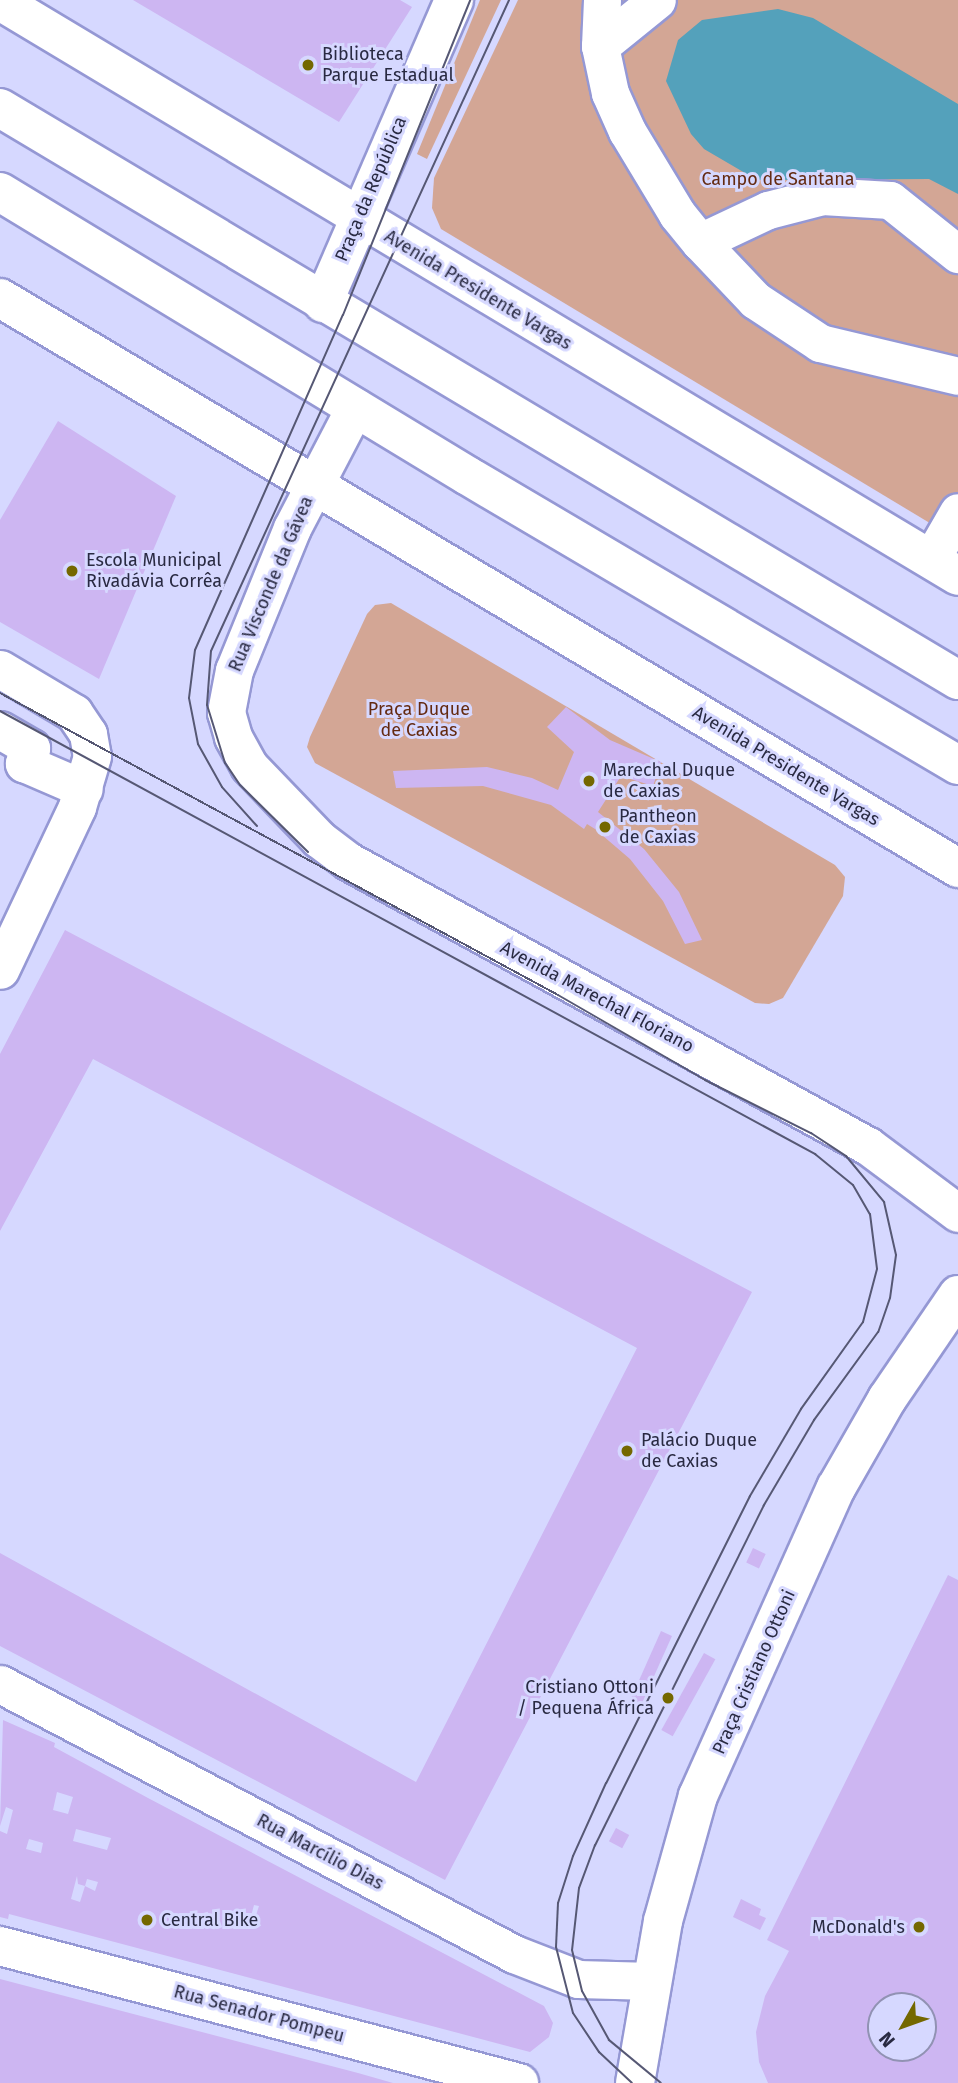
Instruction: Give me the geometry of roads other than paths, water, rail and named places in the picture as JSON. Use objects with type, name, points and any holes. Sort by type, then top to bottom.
[{"type":"main road","name":"Praça da República","points":[[323,303],[454,0]]},
{"type":"main road","name":"Avenida Presidente Vargas","points":[[0,1],[944,567]]},
{"type":"main road","points":[[0,82],[76,153]]},
{"type":"main road","points":[[0,108],[958,680]]},
{"type":"main road","points":[[0,192],[355,407],[958,765]]},
{"type":"main road","name":"Avenida Presidente Vargas","points":[[0,298],[958,868]]},
{"type":"main road","name":"Praça Cristiano Ottoni","points":[[635,2083],[652,1981],[684,1835],[698,1796],[836,1488],[887,1399],[958,1295]]},
{"type":"main road","name":"Rua Senador Pompeu","points":[[0,1946],[519,2083]]},
{"type":"street","points":[[602,0],[600,46],[610,93],[627,131],[677,214],[700,242],[755,300],[820,343],[958,376]]},
{"type":"street","points":[[600,46],[657,0]]},
{"type":"street","points":[[700,242],[768,210],[822,196],[890,200],[958,254]]},
{"type":"street","name":"Rua Visconde da Gávea","points":[[249,766],[229,727],[229,687],[267,584],[312,486],[355,407]]},
{"type":"street","points":[[944,567],[958,512]]},
{"type":"street","points":[[0,669],[60,703],[83,723],[92,756],[84,789],[0,970]]},
{"type":"street","points":[[0,730],[31,748],[24,763],[84,789]]},
{"type":"street","name":"Avenida Marechal Floriano","points":[[249,766],[319,839],[348,861],[868,1146],[958,1213]]},
{"type":"street","name":"Rua Marcílio Dias","points":[[0,1684],[514,1954],[578,1979],[652,1981]]},
{"type":"water","points":[[778,9],[813,18],[958,104],[958,194],[929,179],[757,180],[704,149],[691,134],[666,81],[678,40],[702,20]]},
{"type":"tram line","points":[[257,826],[222,787],[198,744],[189,698],[195,650],[343,315],[470,0]]},
{"type":"tram line","points":[[308,852],[240,785],[225,763],[207,705],[211,651],[509,0]]},
{"type":"tram line","points":[[0,693],[558,995],[705,1080],[811,1133],[846,1156],[884,1202],[896,1255],[890,1298],[878,1332],[814,1420],[764,1505],[595,1845],[579,1888],[572,1950],[582,1991],[609,2040],[661,2083]]},
{"type":"tram line","points":[[0,711],[815,1154],[853,1185],[870,1214],[877,1269],[863,1322],[801,1409],[750,1496],[606,1783],[573,1856],[558,1903],[556,1947],[573,2013],[599,2052],[632,2083]]},
{"type":"place","name":"Biblioteca Parque Estadual","points":[[308,65]]},
{"type":"place","name":"Escola Municipal Rivadávia Corrêa","points":[[72,571]]},
{"type":"place","name":"Marechal Duque de Caxias","points":[[589,781]]},
{"type":"place","name":"Pantheon de Caxias","points":[[605,827]]},
{"type":"place","name":"Palácio Duque de Caxias","points":[[627,1451]]},
{"type":"place","name":"Cristiano Ottoni / Pequena África","points":[[668,1698]]},
{"type":"place","name":"Central Bike","points":[[147,1920]]},
{"type":"place","name":"McDonald's","points":[[919,1927]]},
{"type":"park label","name":"Campo de Santana","points":[[778,179]]},
{"type":"park label","name":"Praça Duque de Caxias","points":[[419,720]]}]
